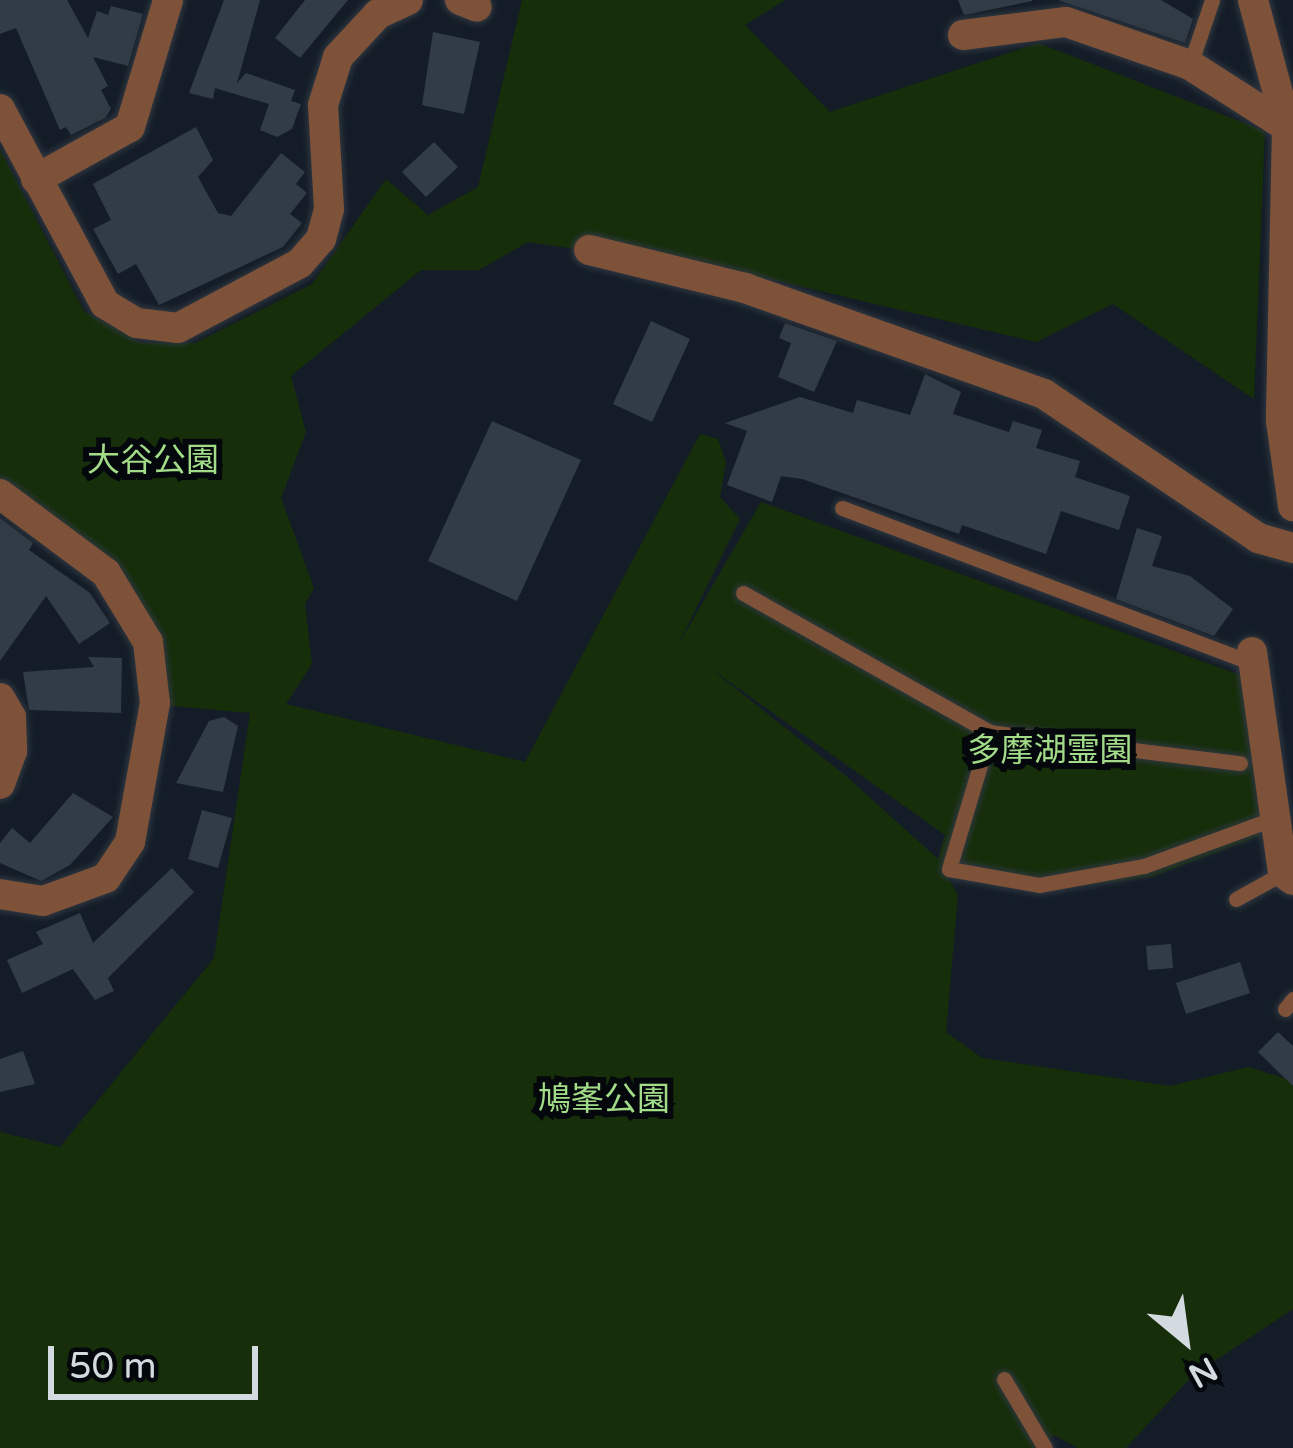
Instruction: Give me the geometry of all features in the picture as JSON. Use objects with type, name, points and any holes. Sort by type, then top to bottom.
[{"type":"street","points":[[36,179],[130,128],[168,0]]},
{"type":"street","points":[[0,109],[105,304],[137,323],[178,328],[301,263],[321,238],[329,209],[322,105],[338,57],[378,14],[408,0]]},
{"type":"street","points":[[1253,0],[1290,131],[1282,421],[1293,506]]},
{"type":"street","points":[[963,34],[1066,22],[1190,64],[1290,131]]},
{"type":"street","points":[[589,250],[745,288],[1044,394],[1258,538],[1293,548]]},
{"type":"street","points":[[0,494],[106,573],[148,642],[155,703],[130,842],[106,878],[44,901],[0,895]]},
{"type":"street","points":[[1253,658],[1275,818],[1288,876]]},
{"type":"street","points":[[0,698],[11,717],[12,751],[0,784]]},
{"type":"lane","points":[[1190,64],[1211,0]]},
{"type":"lane","points":[[842,508],[1253,658]]},
{"type":"lane","points":[[742,593],[990,732],[1240,764]]},
{"type":"lane","points":[[990,732],[949,869],[1039,886],[1144,866],[1275,818]]},
{"type":"lane","points":[[1236,898],[1288,876]]},
{"type":"lane","points":[[1004,1379],[1045,1448]]},
{"type":"green space","name":"鳩峯公園","points":[[522,0],[785,0],[745,25],[830,112],[1038,43],[1265,131],[1254,399],[1113,304],[1036,342],[752,275],[528,242],[479,270],[421,270],[291,376],[306,432],[281,498],[314,588],[305,604],[312,664],[286,704],[525,762],[700,434],[718,439],[726,462],[720,497],[740,519],[678,645],[761,502],[1246,677],[1268,833],[1151,877],[1042,891],[948,878],[958,895],[946,1032],[982,1058],[1170,1086],[1248,1067],[1293,1081],[1293,1309],[1192,1376],[1126,1448],[1078,1448],[1054,1435],[1043,1448],[0,1448],[0,1132],[60,1147],[214,958],[250,713],[161,705],[157,644],[0,482],[0,149],[84,311],[141,343],[195,343],[312,284],[386,179],[428,215],[478,187]],"holes":[[[707,666],[945,835],[938,859],[846,776]]]},
{"type":"building","points":[[0,0],[67,0],[88,38],[97,11],[108,15],[111,6],[143,14],[128,66],[93,57],[108,86],[101,90],[111,109],[105,118],[71,135],[66,127],[60,130],[16,28],[0,34]]},
{"type":"building","points":[[224,0],[260,0],[237,83],[246,73],[295,90],[291,101],[301,104],[292,129],[277,137],[260,130],[269,104],[215,88],[213,99],[189,93]]},
{"type":"building","points":[[305,0],[348,0],[300,58],[275,38]]},
{"type":"building","points":[[958,0],[1032,0],[1032,1],[964,15]]},
{"type":"building","points":[[1058,0],[1161,0],[1193,19],[1185,43]]},
{"type":"building","points":[[433,32],[480,42],[464,114],[422,105]]},
{"type":"building","points":[[196,127],[213,160],[198,177],[218,213],[231,216],[281,153],[305,172],[296,184],[307,193],[290,214],[302,223],[283,247],[159,305],[136,264],[118,274],[93,229],[111,220],[93,184]]},
{"type":"building","points":[[434,142],[458,167],[426,197],[402,172]]},
{"type":"building","points":[[651,321],[690,339],[652,422],[613,404]]},
{"type":"building","points":[[785,323],[837,341],[814,392],[778,377],[791,343],[779,338]]},
{"type":"building","points":[[925,374],[961,392],[953,414],[1009,432],[1013,421],[1042,430],[1036,448],[1080,461],[1075,477],[1130,496],[1119,530],[1061,511],[1046,554],[962,525],[959,534],[802,479],[781,476],[772,502],[727,485],[747,431],[725,423],[800,397],[853,413],[857,400],[910,415]]},
{"type":"building","points":[[492,421],[581,460],[517,601],[428,561]]},
{"type":"building","points":[[0,518],[33,543],[29,550],[90,593],[110,623],[79,644],[46,596],[0,661]]},
{"type":"building","points":[[1137,528],[1162,536],[1152,566],[1190,576],[1233,609],[1214,636],[1116,599]]},
{"type":"building","points":[[88,657],[122,658],[121,713],[29,710],[23,672],[94,667]]},
{"type":"building","points":[[224,717],[238,726],[223,792],[176,783],[209,721]]},
{"type":"building","points":[[73,793],[113,817],[70,865],[41,881],[0,863],[0,843],[12,828],[30,843]]},
{"type":"building","points":[[202,810],[232,818],[218,868],[188,859]]},
{"type":"building","points":[[172,868],[194,892],[108,978],[114,991],[95,1000],[73,969],[22,993],[7,960],[43,944],[36,932],[80,913],[93,943]]},
{"type":"building","points":[[1171,944],[1173,968],[1148,970],[1146,946]]},
{"type":"building","points":[[1240,962],[1250,993],[1186,1014],[1176,983]]},
{"type":"building","points":[[1278,1032],[1293,1046],[1293,1086],[1258,1052]]},
{"type":"building","points":[[23,1051],[35,1084],[0,1092],[0,1059]]},
{"type":"park label","name":"大谷公園","points":[[153,461]]},
{"type":"park label","name":"多摩湖霊園","points":[[1050,751]]}]
